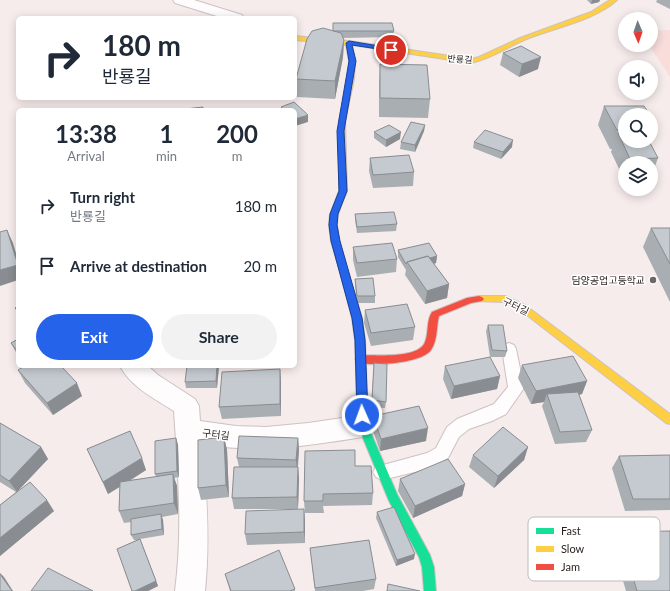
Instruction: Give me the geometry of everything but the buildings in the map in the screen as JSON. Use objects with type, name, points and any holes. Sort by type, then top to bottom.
[{"type":"street","points":[[180,0],[199,3],[232,16]]},
{"type":"street","name":"반룡길","points":[[297,38],[349,43],[471,62],[522,39],[593,13],[614,0]]},
{"type":"street","points":[[349,43],[352,61],[341,131],[343,191],[334,214],[333,225],[335,241],[357,318],[360,340],[363,426],[392,498],[424,555],[428,567],[430,591]]},
{"type":"street","name":"구터길","points":[[360,359],[414,357],[424,354],[428,349],[434,314],[470,300],[498,298],[522,307],[670,420]]},
{"type":"street","name":"구터길","points":[[134,368],[149,382],[186,406],[192,479],[194,555],[190,591]]},
{"type":"street","name":"구터길","points":[[188,430],[224,436],[253,438],[280,437],[363,426]]},
{"type":"lane","points":[[382,472],[431,460],[442,453],[453,432],[463,424],[486,416],[500,409],[516,388],[509,349]]},
{"type":"shaded area","points":[[670,30],[670,77],[654,52],[658,52],[658,31]]},
{"type":"traffic: fast","points":[[345,276],[357,318],[360,340],[363,426],[393,497],[424,555],[428,567],[430,591]]},
{"type":"traffic: slow","points":[[297,38],[349,43],[471,61],[481,59],[522,39],[593,13],[614,0]]},
{"type":"traffic: slow","points":[[345,276],[335,241],[333,225],[334,214],[343,191],[342,121],[351,79],[352,61],[349,43]]},
{"type":"traffic: slow","points":[[479,299],[505,299],[522,307],[670,420]]},
{"type":"traffic: jam","points":[[360,359],[397,359],[423,352],[430,343],[435,314],[470,300],[479,299]]},
{"type":"place","name":"담양공업고등학교","points":[[653,280]]},
{"type":"route","points":[[362,415],[360,340],[357,318],[344,267],[335,241],[333,225],[334,214],[343,191],[341,131],[352,61],[352,53],[349,43],[391,50]]}]
